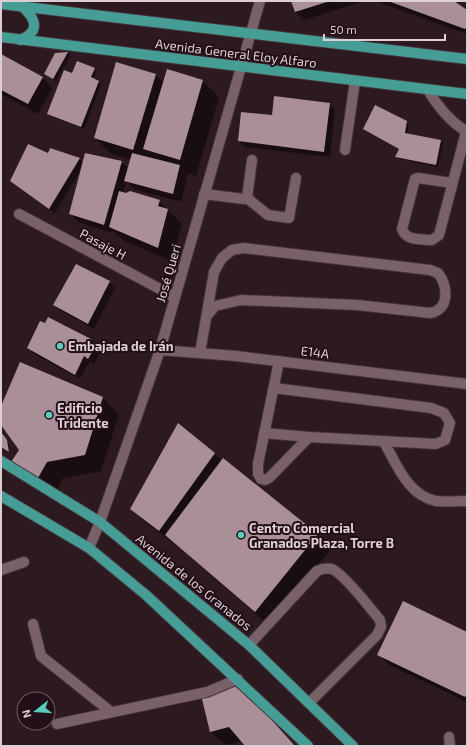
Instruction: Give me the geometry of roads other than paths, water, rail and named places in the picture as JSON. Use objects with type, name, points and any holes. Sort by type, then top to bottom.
[{"type":"main road","name":"Avenida General Eloy Alfaro","points":[[1,4],[252,32],[467,59]]},
{"type":"main road","points":[[20,40],[27,37],[33,31],[35,25],[33,18],[22,6]]},
{"type":"main road","name":"Avenida General Eloy Alfaro","points":[[1,37],[467,94]]},
{"type":"main road","name":"Avenida de los Granados","points":[[1,461],[100,522],[249,645],[353,746]]},
{"type":"main road","points":[[1,496],[89,548],[146,596],[238,679],[308,746]]},
{"type":"street","name":"José Queri","points":[[89,548],[100,522],[160,350],[240,66],[252,32],[260,1]]},
{"type":"street","points":[[345,150],[356,81]]},
{"type":"street","points":[[428,90],[438,108],[454,123],[467,132],[439,235],[432,240],[407,237],[402,229],[415,180],[418,178],[452,183]]},
{"type":"street","points":[[247,198],[249,194],[252,160]]},
{"type":"street","points":[[204,194],[244,199],[247,198],[268,215],[288,218],[296,178]]},
{"type":"street","name":"Pasaje H","points":[[19,214],[175,297]]},
{"type":"street","points":[[200,353],[207,316],[208,297],[217,268],[222,258],[232,250],[244,248],[430,270],[438,273],[446,287],[443,306],[439,310],[430,313],[357,305],[241,300],[215,306],[207,316]]},
{"type":"street","name":"E14A","points":[[160,350],[279,361],[467,384]]},
{"type":"street","points":[[279,361],[258,464],[258,474],[261,479],[265,480],[269,478],[308,437]]},
{"type":"street","points":[[264,433],[384,442],[436,444],[445,440],[450,423],[444,413],[431,408],[274,388]]},
{"type":"street","points":[[384,442],[406,481],[417,492],[435,500],[467,501]]},
{"type":"street","points":[[1,570],[24,562]]},
{"type":"street","points":[[249,645],[316,571],[323,568],[332,570],[342,577],[380,620],[381,628],[377,635],[309,703]]},
{"type":"street","points":[[33,624],[41,656],[111,712]]},
{"type":"street","points":[[57,724],[207,692],[238,679]]},
{"type":"place","name":"Embajada de Irán","points":[[60,346]]},
{"type":"place","name":"Edificio Tridente","points":[[49,415]]},
{"type":"place","name":"Centro Comercial Granados Plaza, Torre B","points":[[241,535]]}]
